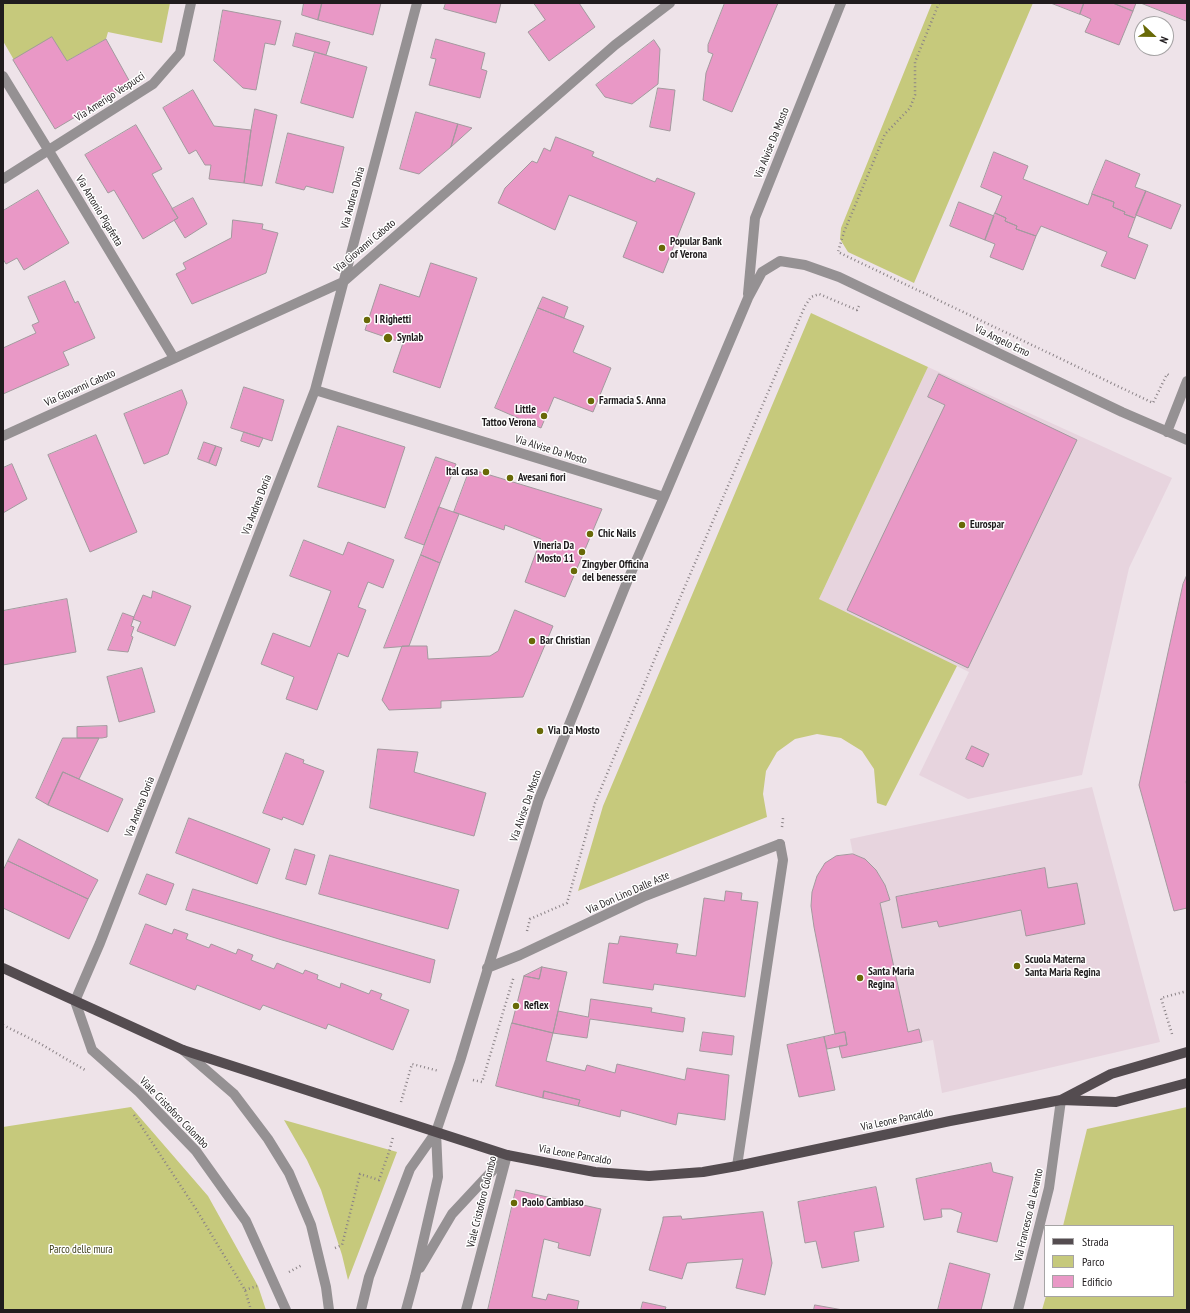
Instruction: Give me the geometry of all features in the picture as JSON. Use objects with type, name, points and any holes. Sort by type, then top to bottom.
[{"type":"main road","points":[[3,968],[183,1050],[436,1132]]},
{"type":"main road","name":"Via Leone Pancaldo","points":[[1061,1100],[1111,1074],[1187,1052]]},
{"type":"main road","name":"Via Leone Pancaldo","points":[[436,1132],[507,1154],[595,1172],[649,1176],[703,1172],[737,1166],[950,1121],[1061,1100],[1116,1102],[1187,1084]]},
{"type":"street","name":"Via Amerigo Vespucci","points":[[3,179],[153,84],[180,53],[191,3]]},
{"type":"street","name":"Via Andrea Doria","points":[[74,1001],[100,943],[315,390],[417,3]]},
{"type":"street","name":"Via Giovanni Caboto","points":[[3,436],[344,282],[615,45],[670,3]]},
{"type":"street","name":"Via Alvise Da Mosto","points":[[748,298],[755,218],[842,3]]},
{"type":"street","name":"Via Antonio Pigafetta","points":[[3,76],[174,358]]},
{"type":"street","name":"Via Alvise Da Mosto","points":[[436,1132],[460,1061],[539,798],[627,582],[748,298],[762,272],[780,262],[805,265]]},
{"type":"street","name":"Via Angelo Emo","points":[[805,265],[839,277],[1167,432],[1187,440]]},
{"type":"street","points":[[1167,432],[1187,381]]},
{"type":"street","name":"Via Alvise Da Mosto","points":[[315,390],[664,497]]},
{"type":"street","name":"Via Don Lino Dalle Aste","points":[[487,968],[520,955],[645,896],[780,844],[783,860],[737,1166]]},
{"type":"street","name":"Viale Cristoforo Colombo","points":[[74,1001],[92,1050],[139,1092],[196,1151],[246,1221],[286,1310]]},
{"type":"street","points":[[183,1050],[234,1094],[268,1139],[289,1173],[311,1224],[326,1287],[329,1310]]},
{"type":"street","name":"Via Francesco da Levanto","points":[[1018,1310],[1049,1188],[1061,1100]]},
{"type":"street","points":[[361,1310],[369,1277],[410,1169],[436,1132]]},
{"type":"street","name":"Viale Cristoforo Colombo","points":[[406,1310],[438,1177],[436,1132]]},
{"type":"street","name":"Viale Cristoforo Colombo","points":[[415,1277],[452,1214],[507,1154]]},
{"type":"street","name":"Viale Cristoforo Colombo","points":[[466,1310],[507,1154]]},
{"type":"path","points":[[939,3],[915,62],[915,95],[910,108],[885,134],[844,232],[838,252],[1153,403],[1166,374]]},
{"type":"path","points":[[527,932],[530,919],[567,903],[595,803],[677,605],[805,306],[811,297],[820,294],[857,310]]},
{"type":"path","points":[[482,1082],[515,974]]},
{"type":"path","points":[[1172,1034],[1162,998],[1187,990]]},
{"type":"path","points":[[3,1025],[39,1043],[91,1074]]},
{"type":"path","points":[[406,1081],[412,1064]]},
{"type":"path","points":[[131,1111],[196,1208],[245,1290],[251,1310]]},
{"type":"path","points":[[245,1290],[272,1280],[342,1245],[360,1174],[379,1180],[389,1152]]},
{"type":"shaded area","points":[[928,367],[1172,478],[1129,568],[1082,775],[968,799],[919,775],[969,672],[819,599]]},
{"type":"shaded area","name":"Scuola Materna Santa Maria Regina","points":[[1092,787],[1160,1042],[942,1093],[933,1040],[922,1042],[919,1029],[908,1032],[880,903],[890,900],[885,885],[876,870],[865,859],[853,854],[850,839]]},
{"type":"green space","points":[[3,3],[170,3],[162,43],[108,32],[106,39],[67,61],[14,60],[3,41]]},
{"type":"green space","points":[[932,3],[1033,3],[914,283],[848,252],[840,239],[841,228]]},
{"type":"green space","points":[[811,313],[928,367],[819,599],[957,666],[886,806],[877,803],[874,769],[862,751],[841,738],[817,734],[795,739],[777,752],[766,771],[763,794],[767,817],[578,891],[603,806]]},
{"type":"green space","name":"Parco delle mura","points":[[131,1107],[208,1196],[258,1286],[266,1310],[3,1310],[3,1127]]},
{"type":"green space","points":[[1187,1107],[1187,1310],[1042,1310],[1046,1297],[1174,1297],[1174,1225],[1063,1225],[1087,1129]]},
{"type":"green space","points":[[284,1120],[397,1152],[348,1280],[342,1255],[321,1190],[307,1160]]},
{"type":"building","points":[[304,3],[322,3],[318,20],[302,15]]},
{"type":"building","points":[[322,3],[381,3],[373,35],[318,20]]},
{"type":"building","points":[[446,3],[501,3],[496,23],[444,9]]},
{"type":"building","points":[[534,3],[579,3],[595,27],[549,61],[528,32],[545,20]]},
{"type":"building","points":[[725,3],[778,3],[732,112],[703,100],[706,73],[713,54],[708,52],[708,45]]},
{"type":"building","points":[[1051,3],[1084,3],[1080,14]]},
{"type":"building","points":[[1084,3],[1113,3],[1133,11],[1119,45],[1085,32],[1091,19],[1080,14]]},
{"type":"building","points":[[1113,3],[1136,3],[1133,11]]},
{"type":"building","points":[[1141,3],[1187,3],[1187,21]]},
{"type":"building","points":[[223,10],[281,21],[275,45],[265,43],[256,90],[243,88],[214,61]]},
{"type":"building","points":[[296,33],[330,42],[326,55],[293,46]]},
{"type":"building","points":[[52,37],[67,61],[106,39],[131,84],[55,129],[13,60]]},
{"type":"building","points":[[436,39],[485,53],[481,69],[487,71],[480,98],[429,85],[436,59],[431,58]]},
{"type":"building","points":[[654,40],[660,49],[658,84],[632,104],[605,97],[596,85]]},
{"type":"building","points":[[315,52],[367,67],[353,118],[301,103]]},
{"type":"building","points":[[658,88],[675,90],[670,131],[650,127]]},
{"type":"building","points":[[193,90],[214,126],[251,130],[244,183],[209,179],[211,165],[205,165],[196,150],[189,154],[163,108]]},
{"type":"building","points":[[255,109],[277,115],[262,186],[244,183]]},
{"type":"building","points":[[416,112],[458,124],[451,147],[419,174],[400,169]]},
{"type":"building","points":[[458,124],[472,128],[451,147]]},
{"type":"building","points":[[136,125],[162,169],[152,174],[178,218],[143,239],[114,190],[108,193],[85,155]]},
{"type":"building","points":[[288,133],[344,147],[333,193],[306,186],[304,190],[276,183]]},
{"type":"building","points":[[556,137],[594,152],[592,156],[655,182],[657,178],[695,193],[663,273],[623,257],[637,222],[569,195],[555,230],[498,203],[505,188],[532,161],[537,163],[544,148],[550,151]]},
{"type":"building","points":[[994,152],[1028,166],[1023,179],[1088,205],[1092,194],[1114,202],[1113,207],[1125,212],[1124,214],[1135,218],[1128,237],[1148,245],[1135,279],[1101,266],[1107,252],[1041,226],[1036,236],[1016,229],[1017,226],[1005,221],[1006,218],[995,213],[1002,196],[981,187]]},
{"type":"building","points":[[1106,160],[1140,174],[1135,187],[1146,191],[1135,218],[1124,214],[1125,212],[1113,207],[1114,202],[1092,194]]},
{"type":"building","points":[[38,190],[69,243],[24,270],[17,258],[6,264],[3,259],[3,211]]},
{"type":"building","points":[[1146,191],[1181,205],[1171,229],[1136,215]]},
{"type":"building","points":[[193,198],[207,224],[185,238],[174,220],[178,218],[172,209]]},
{"type":"building","points":[[959,202],[994,216],[985,240],[950,226]]},
{"type":"building","points":[[995,213],[1006,218],[1005,221],[1017,226],[1016,229],[1036,236],[1023,270],[990,257],[995,244],[985,240]]},
{"type":"building","points":[[233,220],[263,224],[262,229],[278,233],[266,273],[192,304],[176,274],[186,269],[183,263],[231,238]]},
{"type":"building","points":[[431,263],[477,278],[440,388],[393,372],[403,343],[365,330],[380,284],[419,297]]},
{"type":"building","points":[[65,281],[75,303],[78,301],[95,338],[63,352],[69,365],[3,394],[3,348],[36,333],[32,325],[39,322],[28,297]]},
{"type":"building","points":[[543,297],[568,307],[564,318],[538,308]]},
{"type":"building","points":[[538,308],[584,326],[573,352],[611,368],[593,412],[554,397],[541,428],[495,408]]},
{"type":"building","name":"Eurospar","points":[[939,374],[1077,440],[968,668],[847,610],[945,405],[928,397]]},
{"type":"building","points":[[244,387],[284,400],[272,441],[231,428]]},
{"type":"building","points":[[182,390],[187,403],[168,454],[144,464],[124,414]]},
{"type":"building","points":[[338,426],[405,447],[385,508],[318,487]]},
{"type":"building","points":[[244,432],[263,438],[259,447],[241,441]]},
{"type":"building","points":[[96,435],[137,532],[90,552],[48,455]]},
{"type":"building","points":[[204,442],[216,446],[209,463],[198,459]]},
{"type":"building","points":[[216,446],[222,448],[216,466],[209,463]]},
{"type":"building","points":[[436,457],[456,464],[424,545],[405,538]]},
{"type":"building","points":[[12,464],[27,499],[3,513],[3,468]]},
{"type":"building","points":[[470,469],[602,509],[565,597],[525,582],[541,539],[505,525],[504,530],[454,512]]},
{"type":"building","points":[[439,507],[459,514],[440,563],[421,555]]},
{"type":"building","points":[[304,540],[343,555],[348,542],[394,560],[383,588],[368,582],[358,607],[366,610],[348,657],[338,653],[317,710],[286,699],[294,677],[261,664],[273,633],[310,647],[331,591],[290,576]]},
{"type":"building","points":[[421,555],[440,563],[409,646],[384,648]]},
{"type":"building","points":[[1187,575],[1187,908],[1174,911],[1139,785],[1183,584]]},
{"type":"building","points":[[153,591],[191,606],[175,646],[137,631],[141,622],[133,619],[143,595],[151,598]]},
{"type":"building","points":[[67,599],[76,652],[3,665],[3,611]]},
{"type":"building","points":[[515,610],[553,626],[523,697],[441,701],[441,708],[389,710],[382,700],[402,646],[427,646],[428,659],[490,656],[498,651]]},
{"type":"building","points":[[123,613],[134,617],[131,626],[134,627],[131,636],[133,637],[128,652],[108,650]]},
{"type":"building","points":[[142,668],[155,712],[119,722],[107,677]]},
{"type":"building","points":[[107,726],[107,737],[77,738],[77,727]]},
{"type":"building","points":[[63,738],[99,738],[79,779],[63,772],[48,805],[36,798]]},
{"type":"building","points":[[972,746],[989,754],[983,767],[966,759]]},
{"type":"building","points":[[378,749],[418,752],[414,772],[486,793],[474,836],[370,808]]},
{"type":"building","points":[[286,753],[304,760],[303,763],[324,771],[303,825],[283,817],[282,820],[263,813]]},
{"type":"building","points":[[63,772],[123,799],[108,832],[48,805]]},
{"type":"building","points":[[189,818],[270,849],[257,884],[176,853]]},
{"type":"building","points":[[19,839],[98,880],[88,899],[8,861]]},
{"type":"building","points":[[295,849],[315,855],[306,885],[286,879]]},
{"type":"building","name":"Santa Maria Regina","points":[[853,854],[865,859],[876,870],[885,885],[890,900],[880,903],[908,1032],[919,1029],[922,1042],[842,1058],[839,1046],[847,1045],[845,1032],[835,1034],[811,906],[812,892],[817,876],[825,863],[836,856]]},
{"type":"building","points":[[330,855],[459,890],[448,929],[319,894]]},
{"type":"building","points":[[8,861],[88,899],[69,939],[3,908],[3,871]]},
{"type":"building","points":[[1045,868],[1048,888],[1077,883],[1085,924],[1026,936],[1021,910],[939,927],[937,921],[902,928],[896,897]]},
{"type":"building","points":[[147,874],[174,884],[166,905],[139,894]]},
{"type":"building","points":[[193,889],[435,960],[430,983],[282,940],[186,910]]},
{"type":"building","points":[[726,891],[742,893],[741,900],[758,902],[745,997],[654,984],[653,990],[603,983],[609,943],[618,944],[620,936],[678,944],[676,953],[696,956],[704,898],[724,901]]},
{"type":"building","points":[[146,924],[172,934],[174,929],[188,934],[186,939],[209,948],[211,944],[236,954],[238,949],[253,955],[251,960],[274,969],[277,963],[303,974],[305,970],[318,975],[317,979],[340,988],[341,983],[369,994],[371,990],[382,994],[380,999],[409,1010],[393,1050],[328,1024],[326,1029],[263,1005],[260,1010],[197,985],[195,990],[130,964]]},
{"type":"building","points":[[542,967],[539,979],[524,976]]},
{"type":"building","points":[[542,967],[567,972],[553,1033],[512,1023],[524,976],[539,979]]},
{"type":"building","points":[[591,999],[652,1008],[651,1012],[685,1018],[683,1032],[590,1019],[587,1038],[553,1033],[558,1011],[588,1017]]},
{"type":"building","points":[[512,1023],[553,1033],[546,1061],[585,1071],[587,1065],[615,1073],[617,1064],[685,1080],[687,1068],[729,1075],[725,1120],[678,1113],[676,1125],[621,1110],[620,1117],[578,1106],[580,1100],[544,1091],[543,1098],[496,1086]]},
{"type":"building","points":[[703,1032],[734,1036],[732,1055],[700,1051]]},
{"type":"building","points":[[845,1032],[847,1045],[827,1049],[824,1037]]},
{"type":"building","points":[[824,1037],[835,1090],[799,1097],[787,1045]]},
{"type":"building","points":[[544,1091],[580,1100],[578,1106],[543,1098]]},
{"type":"building","points":[[991,1163],[993,1172],[1013,1177],[997,1242],[957,1232],[962,1213],[951,1209],[941,1209],[942,1217],[924,1220],[916,1179]]},
{"type":"building","points":[[876,1187],[884,1227],[854,1232],[859,1261],[822,1268],[816,1241],[805,1243],[798,1202]]},
{"type":"building","points":[[516,1190],[601,1209],[590,1256],[558,1248],[559,1243],[544,1239],[532,1297],[546,1300],[548,1294],[579,1301],[577,1310],[488,1310]]},
{"type":"building","points":[[763,1212],[772,1263],[765,1295],[736,1288],[743,1259],[687,1263],[682,1279],[649,1270],[663,1217],[681,1216],[682,1219]]},
{"type":"building","points":[[950,1263],[990,1274],[981,1310],[938,1310]]},
{"type":"building","points":[[643,1302],[666,1307],[665,1310],[641,1310]]},
{"type":"building","points":[[815,1305],[843,1310],[814,1310]]},
{"type":"place","name":"Popular Bank of Verona","points":[[662,248]]},
{"type":"place","name":"I Righetti","points":[[367,320]]},
{"type":"place","name":"Synlab","points":[[388,338]]},
{"type":"place","name":"Farmacia S. Anna","points":[[591,401]]},
{"type":"place","name":"Little Tattoo Verona","points":[[544,416]]},
{"type":"place","name":"Ital casa","points":[[486,472]]},
{"type":"place","name":"Avesani fiori","points":[[510,478]]},
{"type":"place","name":"Eurospar","points":[[962,525]]},
{"type":"place","name":"Chic Nails","points":[[590,534]]},
{"type":"place","name":"Vineria Da Mosto 11","points":[[582,552]]},
{"type":"place","name":"Zingyber Officina del benessere","points":[[574,571]]},
{"type":"place","name":"Bar Christian","points":[[532,641]]},
{"type":"place","name":"Via Da Mosto","points":[[540,731]]},
{"type":"place","name":"Scuola Materna Santa Maria Regina","points":[[1017,966]]},
{"type":"place","name":"Santa Maria Regina","points":[[860,978]]},
{"type":"place","name":"Reflex","points":[[516,1006]]},
{"type":"place","name":"Paolo Cambiaso","points":[[514,1203]]}]
